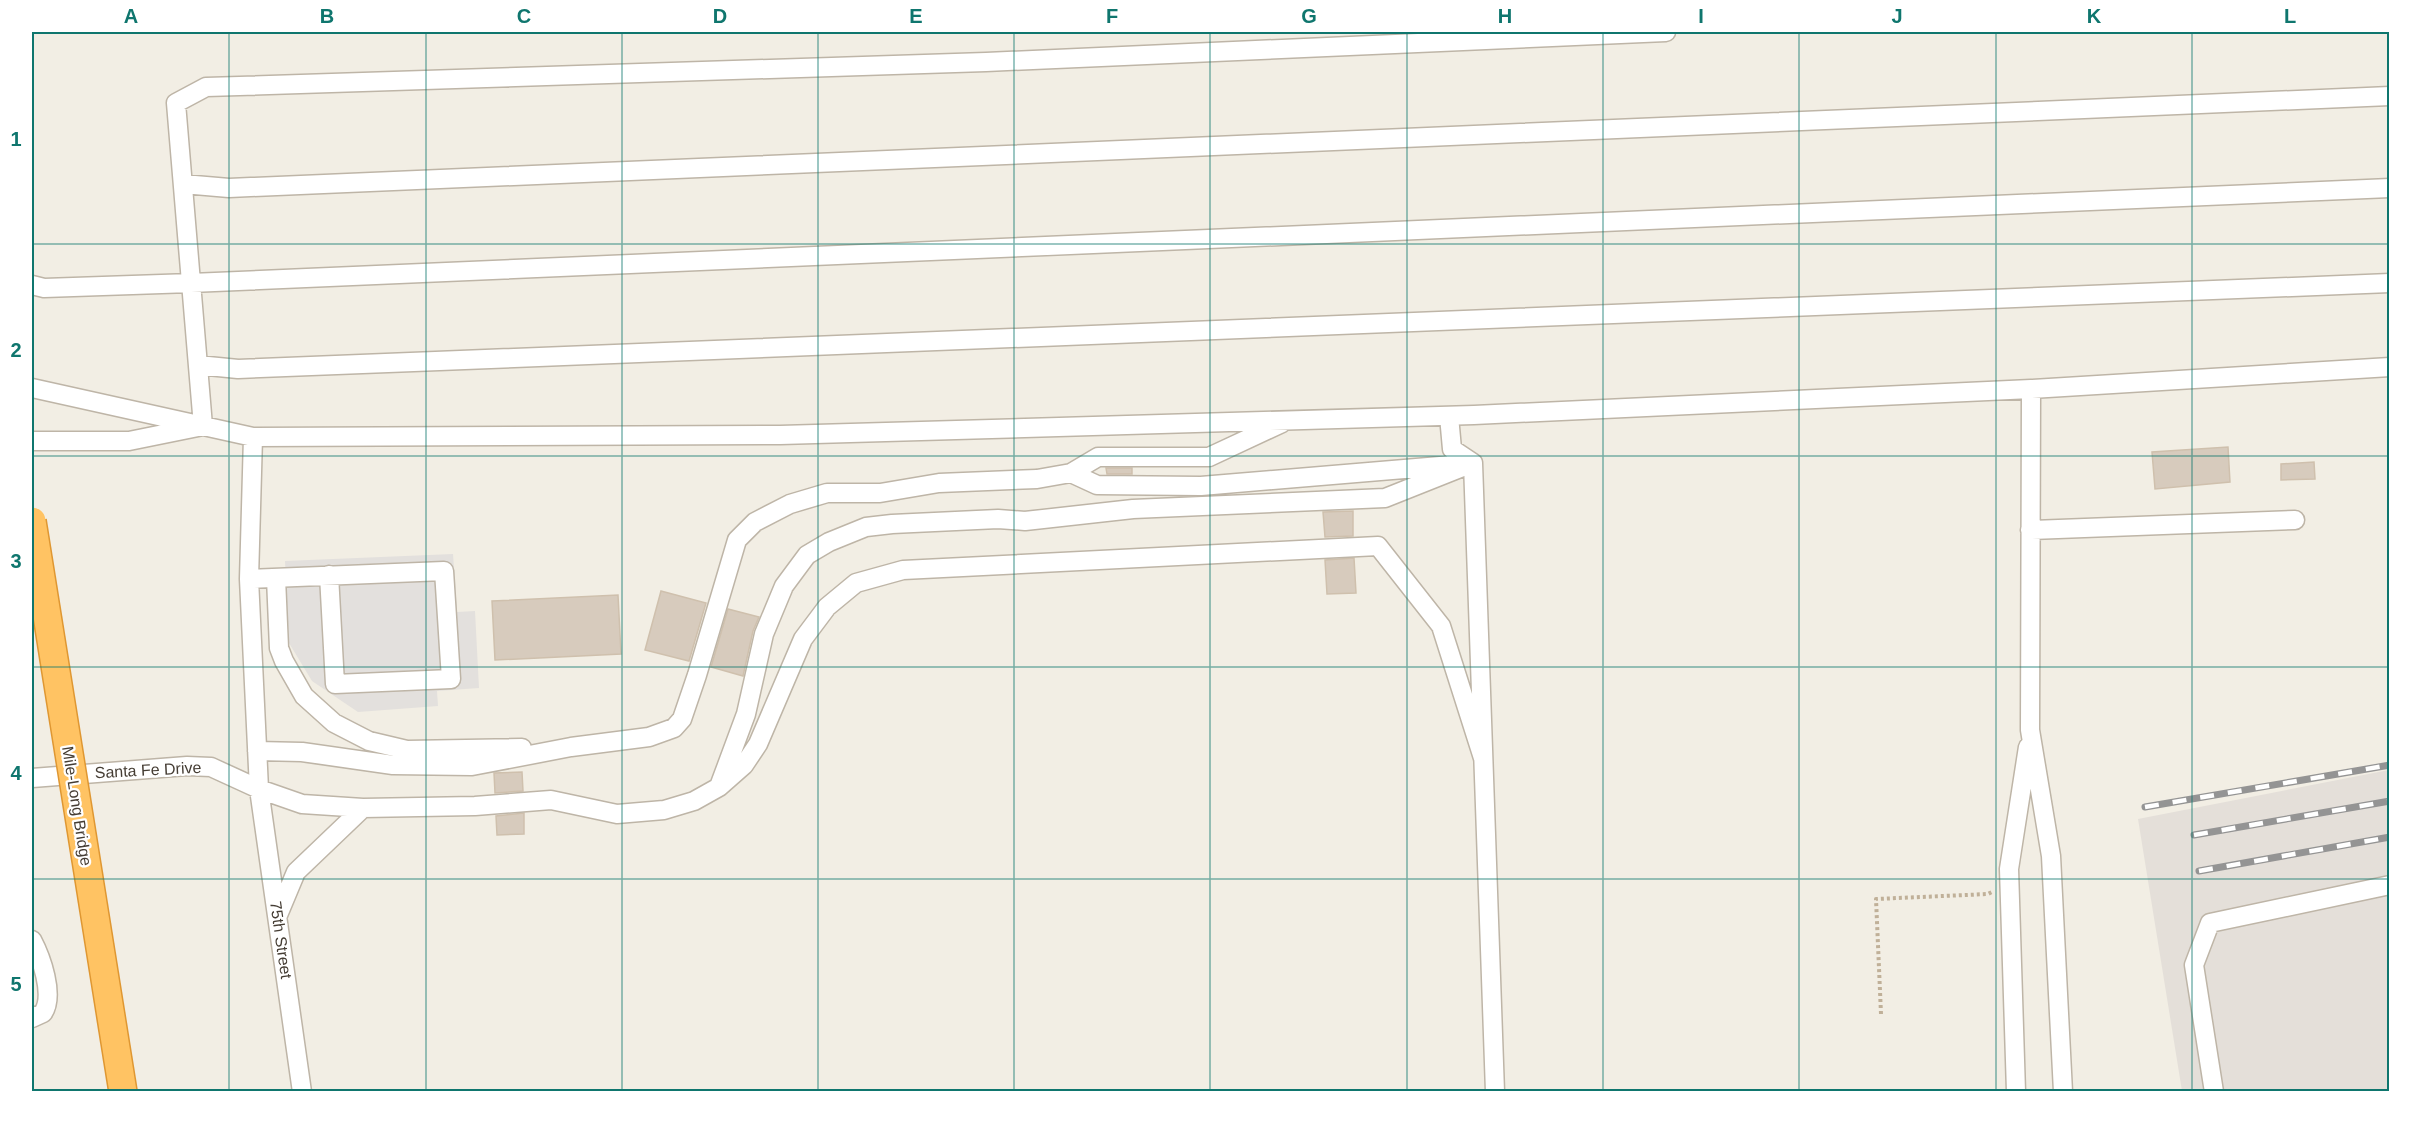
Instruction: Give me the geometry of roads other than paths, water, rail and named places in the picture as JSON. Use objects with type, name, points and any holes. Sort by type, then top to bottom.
[{"type":"highway","name":"Mile-Long Bridge","points":[[32,520],[123,1092]]},
{"type":"street","points":[[203,426],[176,103],[206,87],[986,62],[1666,32]]},
{"type":"street","points":[[183,184],[229,188],[2390,96]]},
{"type":"street","points":[[32,285],[44,288],[191,283],[2390,188]]},
{"type":"street","points":[[198,365],[238,369],[2390,284]]},
{"type":"street","points":[[32,388],[253,437],[780,435],[1449,416],[2031,388],[2390,367]]},
{"type":"street","points":[[2016,1092],[2009,869],[2030,730],[2031,388]]},
{"type":"street","points":[[1449,416],[1452,449],[1473,463]]},
{"type":"street","points":[[257,751],[302,752],[393,765],[472,766],[572,747],[649,737],[674,728],[682,719],[737,540],[755,522],[790,504],[827,493],[880,493],[939,483],[1037,479],[1071,473],[1098,457],[1209,457],[1289,420]]},
{"type":"street","points":[[32,441],[129,441],[203,426]]},
{"type":"street","name":"75th Street","points":[[253,437],[249,579],[259,789],[302,1092]]},
{"type":"street","points":[[1071,473],[1097,485],[1202,486],[1473,463]]},
{"type":"street","points":[[1473,463],[1495,1092]]},
{"type":"street","points":[[718,787],[746,714],[764,634],[784,586],[807,555],[829,542],[866,527],[892,524],[998,519],[1025,521],[1133,509],[1384,498],[1473,463]]},
{"type":"street","points":[[2030,530],[2295,520]]},
{"type":"street","name":"Santa Fe Drive","points":[[32,778],[187,765],[211,767],[259,789],[302,804],[363,808],[475,806],[551,800],[616,814],[664,810],[694,801],[718,787],[744,765],[758,744],[803,639],[827,607],[856,584],[903,570],[1378,546],[1441,626],[1484,758]]},
{"type":"street","points":[[249,579],[328,575],[444,571],[451,678],[335,684],[328,575]]},
{"type":"street","points":[[276,578],[279,648],[284,661],[304,696],[334,723],[369,741],[407,750],[572,747]]},
{"type":"street","points":[[2030,730],[2051,856],[2063,1092]]},
{"type":"street","points":[[278,917],[296,872],[363,808]]},
{"type":"street","points":[[2214,1092],[2194,965],[2210,922],[2390,885]]},
{"type":"street","points":[[32,940],[40,956],[48,998],[43,1013],[32,1018]]},
{"type":"railway","points":[[2145,807],[2390,765]]},
{"type":"railway","points":[[2194,835],[2390,801]]},
{"type":"railway","points":[[2199,871],[2390,837]]}]
